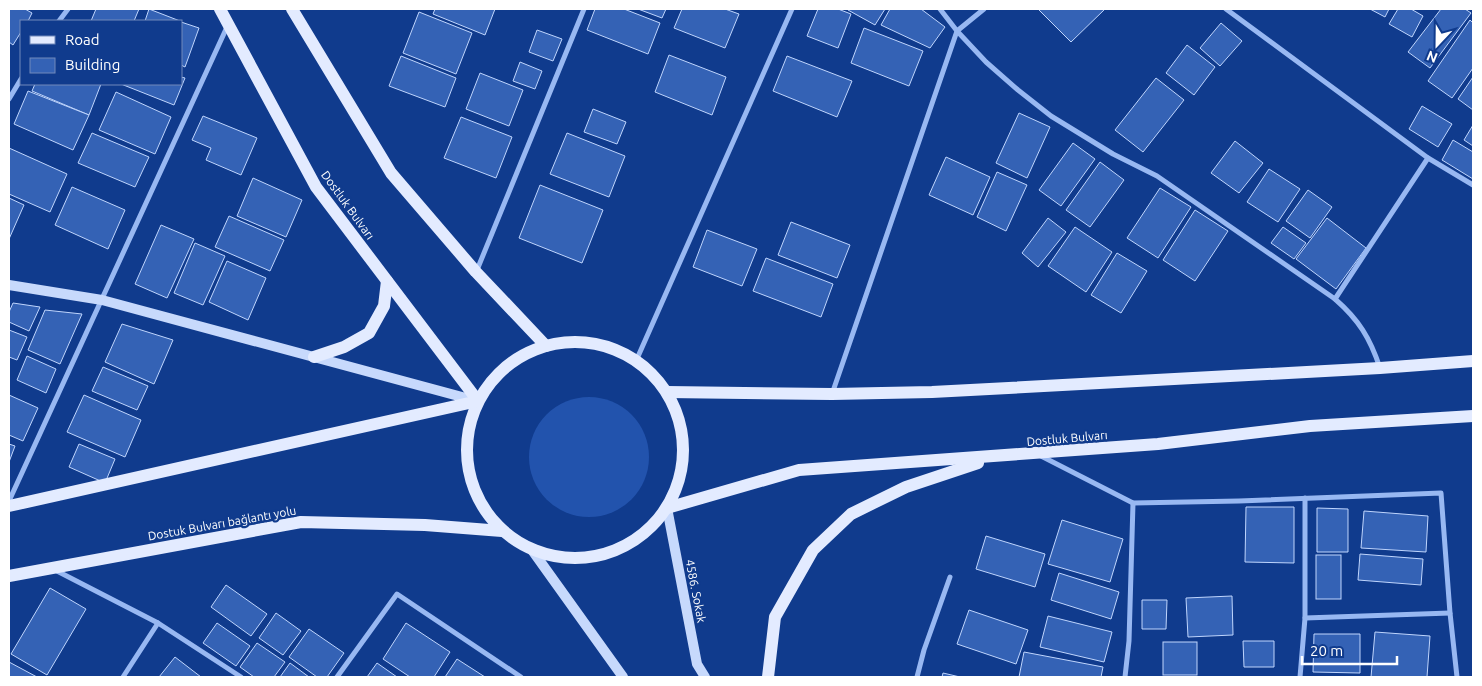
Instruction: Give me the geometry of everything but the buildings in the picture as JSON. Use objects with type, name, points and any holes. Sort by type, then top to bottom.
[{"type":"main road","name":"Dostluk Bulvarı","points":[[220,9],[316,187],[478,401]]},
{"type":"main road","points":[[292,9],[391,173],[476,272],[546,346]]},
{"type":"main road","points":[[314,357],[344,347],[369,333],[384,306],[387,281]]},
{"type":"main road","points":[[9,285],[102,300],[478,401]]},
{"type":"main road","points":[[569,342],[593,343],[615,350],[636,361],[653,375],[667,392],[680,420],[684,450],[680,480],[667,508],[648,531],[624,548],[596,557],[566,559],[532,550],[502,531],[480,503],[468,470],[468,434],[478,401],[495,376],[518,358],[546,346],[569,342]]},
{"type":"main road","points":[[667,392],[832,394],[932,392],[1380,368],[1473,361]]},
{"type":"main road","points":[[9,506],[478,401]]},
{"type":"main road","name":"Dostluk Bulvarı","points":[[667,508],[799,470],[1037,454],[1158,444],[1310,426],[1473,416]]},
{"type":"main road","points":[[768,677],[775,617],[813,550],[851,514],[906,487],[996,457]]},
{"type":"main road","name":"4586. Sokak","points":[[667,508],[697,664],[705,677]]},
{"type":"main road","name":"Dostuk Bulvarı bağlantı yolu","points":[[9,576],[301,522],[425,525],[502,531]]},
{"type":"main road","points":[[532,550],[622,677]]},
{"type":"street","points":[[61,20],[68,9]]},
{"type":"street","points":[[476,272],[584,9]]},
{"type":"street","points":[[636,361],[792,9]]},
{"type":"street","points":[[940,9],[957,31],[986,62],[1051,116],[1105,149],[1157,176],[1335,299],[1349,311],[1361,326],[1373,346],[1380,368]]},
{"type":"street","points":[[832,394],[957,31],[984,9]]},
{"type":"street","points":[[1226,9],[1428,158],[1473,185]]},
{"type":"street","points":[[9,501],[228,24]]},
{"type":"street","points":[[9,99],[20,81]]},
{"type":"street","points":[[1335,299],[1428,158]]},
{"type":"street","points":[[1037,454],[1133,503],[1441,493],[1457,677]]},
{"type":"street","points":[[1300,677],[1305,618],[1306,498]]},
{"type":"street","points":[[1125,677],[1129,641],[1133,503]]},
{"type":"street","points":[[52,568],[158,624],[241,677]]},
{"type":"street","points":[[917,677],[924,650],[950,577]]},
{"type":"street","points":[[336,677],[397,594],[514,675],[521,677]]},
{"type":"street","points":[[1305,618],[1450,613]]},
{"type":"street","points":[[123,677],[158,624]]},
{"type":"shaded area","points":[[589,397],[612,401],[632,414],[645,434],[649,457],[645,480],[632,500],[612,513],[589,517],[566,513],[546,500],[533,480],[529,457],[533,434],[546,414],[566,401]]}]
